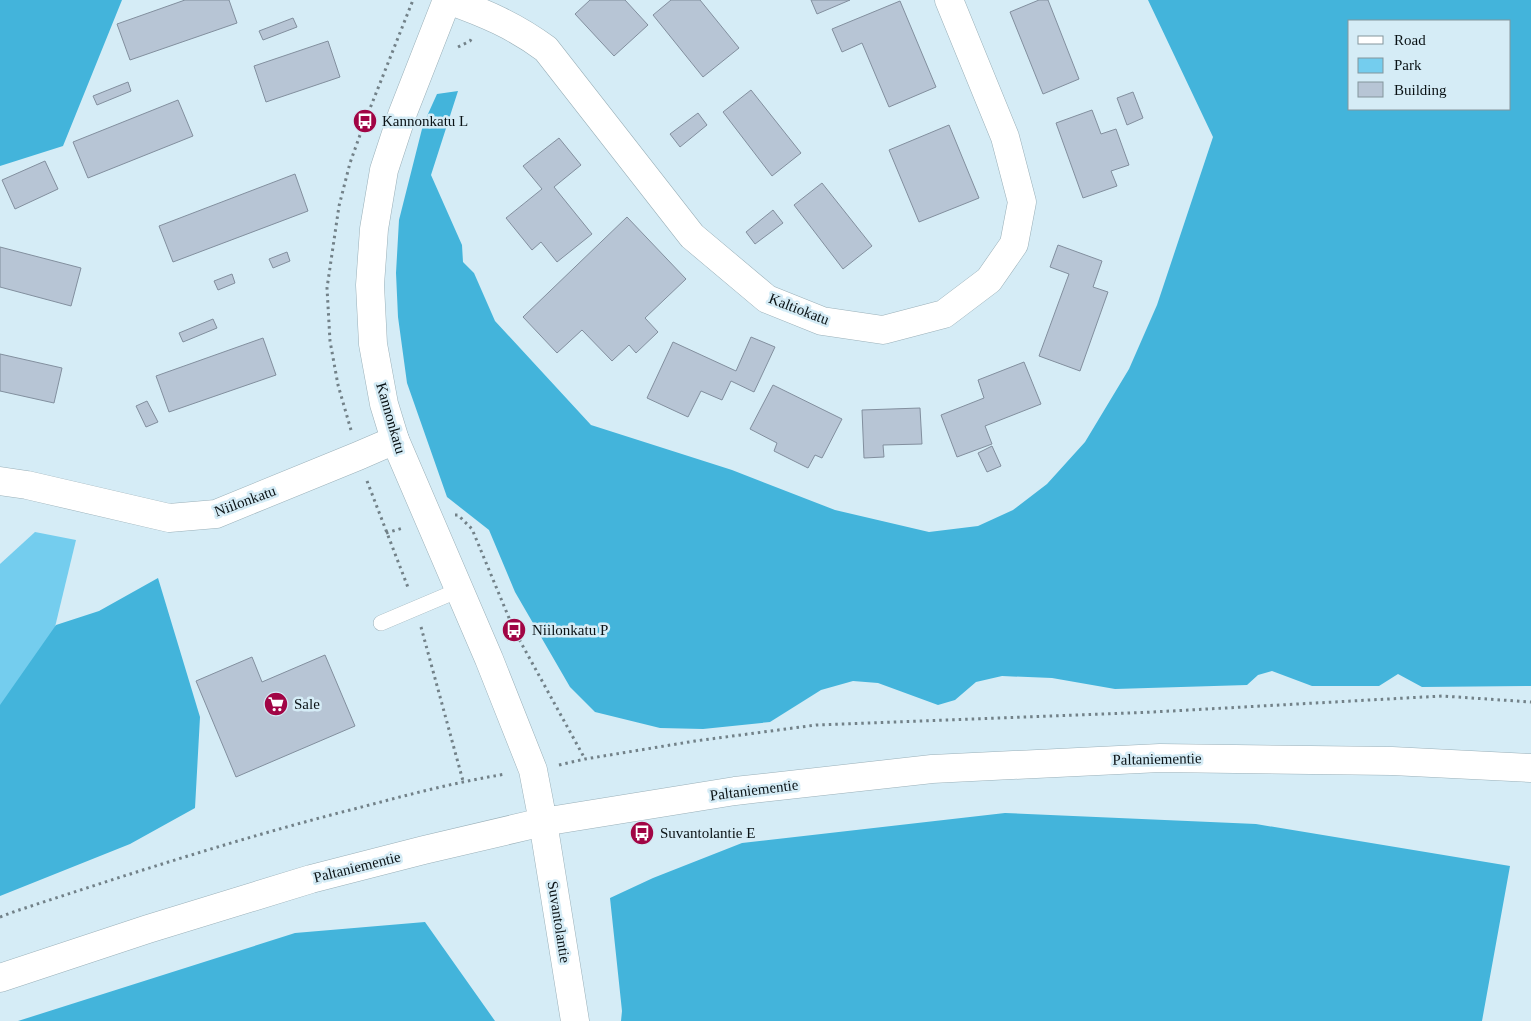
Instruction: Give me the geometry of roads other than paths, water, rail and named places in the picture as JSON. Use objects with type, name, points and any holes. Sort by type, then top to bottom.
[{"type":"street","name":"Kaltiokatu","points":[[447,0],[486,14],[525,33],[546,50],[692,236],[767,299],[822,321],[883,330],[944,314],[990,280],[1014,244],[1022,202],[1007,146],[949,0]]},
{"type":"street","name":"Kannonkatu","points":[[447,0],[402,115],[384,170],[374,229],[370,286],[373,344],[384,404],[395,440],[489,659],[533,770],[543,822]]},
{"type":"street","name":"Niilonkatu","points":[[0,481],[27,485],[169,518],[216,514],[395,440]]},
{"type":"street","name":"Paltaniementie","points":[[0,978],[148,929],[311,879],[543,822],[735,791],[942,769],[1160,758],[1392,761],[1531,768]]},
{"type":"street","name":"Suvantolantie","points":[[543,822],[575,1021]]},
{"type":"lane","points":[[381,623],[459,590]]},
{"type":"place","name":"Kannonkatu L","points":[[365,121]]},
{"type":"place","name":"Niilonkatu P","points":[[514,630]]},
{"type":"place","name":"Sale","points":[[276,704]]},
{"type":"place","name":"Suvantolantie E","points":[[642,833]]}]
